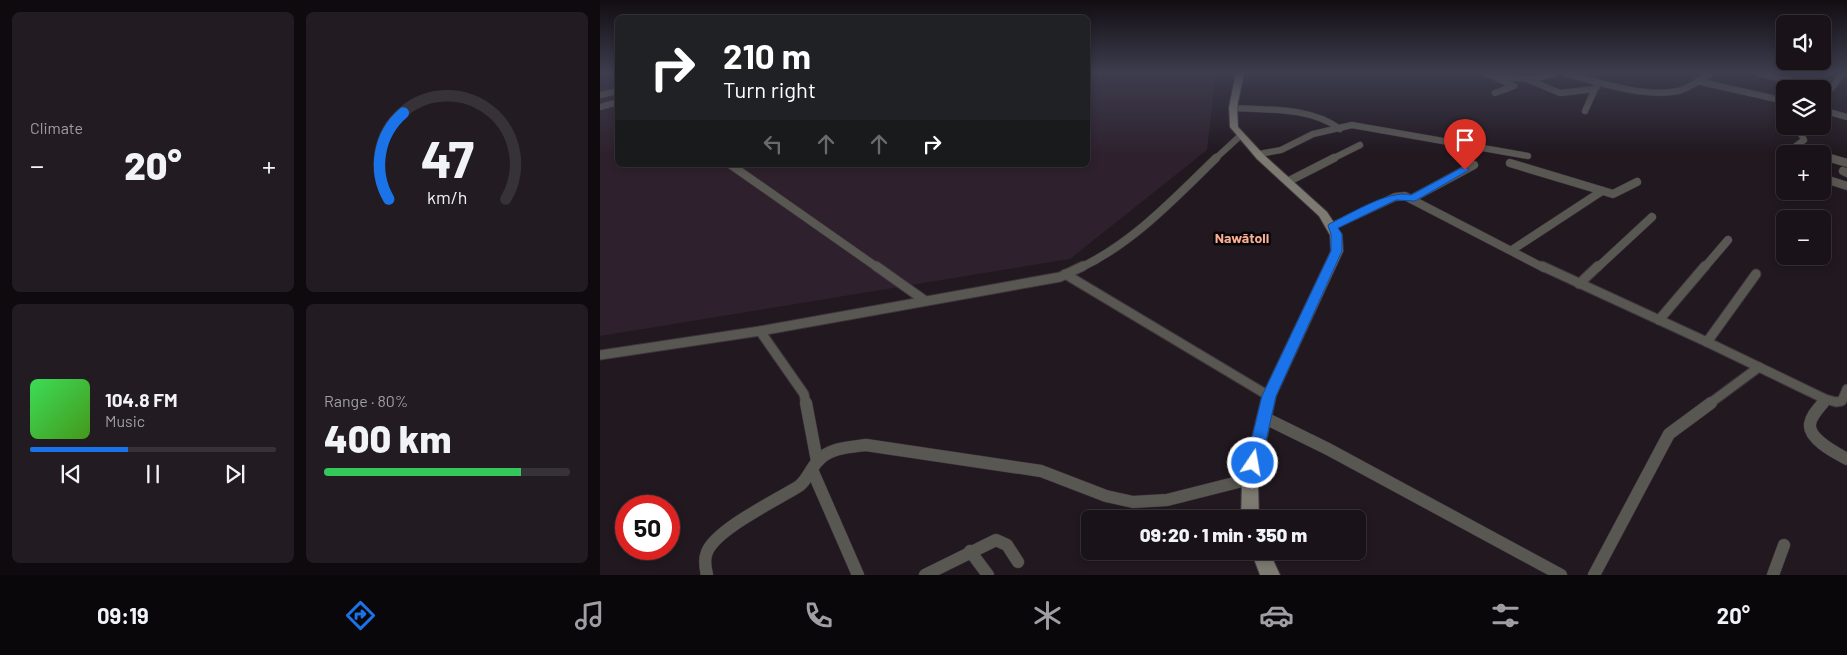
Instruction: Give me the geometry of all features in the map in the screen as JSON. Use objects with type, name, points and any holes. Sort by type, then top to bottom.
[{"type":"main road","points":[[1235,100],[1233,108],[1235,129],[1240,136],[1333,226],[1336,234],[1336,251],[1269,396],[1250,479],[1250,510]]},
{"type":"main road","points":[[1264,560],[1270,575]]},
{"type":"street","points":[[1586,111],[1591,100]]},
{"type":"street","points":[[600,106],[615,103]]},
{"type":"street","points":[[1233,108],[1304,114],[1332,123],[1340,129]]},
{"type":"street","points":[[1831,113],[1847,117]]},
{"type":"street","points":[[1259,154],[1281,150],[1313,134],[1359,125],[1528,156]]},
{"type":"street","points":[[1797,145],[1804,140],[1802,135]]},
{"type":"street","points":[[600,355],[760,331],[924,300],[1045,281],[1065,274],[1133,236],[1240,136]]},
{"type":"street","points":[[1289,182],[1360,146]]},
{"type":"street","points":[[1831,159],[1847,163]]},
{"type":"street","points":[[1510,163],[1602,191],[1617,193],[1637,182]]},
{"type":"street","points":[[1412,198],[1474,165]]},
{"type":"street","points":[[734,167],[924,300]]},
{"type":"street","points":[[1831,181],[1847,186]]},
{"type":"street","points":[[1512,250],[1602,191]]},
{"type":"street","points":[[1333,226],[1395,197],[1405,196],[1412,198],[1579,284],[1759,366],[1825,399],[1836,402],[1842,401],[1847,389]]},
{"type":"street","points":[[1579,284],[1652,216]]},
{"type":"street","points":[[1659,320],[1728,240]]},
{"type":"street","points":[[1065,274],[1269,396]]},
{"type":"street","points":[[1707,342],[1756,274]]},
{"type":"street","points":[[760,331],[804,394],[815,467],[858,575]]},
{"type":"street","points":[[1594,575],[1669,434],[1759,366]]},
{"type":"street","points":[[1825,399],[1810,423],[1810,429],[1814,436],[1824,445],[1847,459]]},
{"type":"street","points":[[1263,417],[1328,449],[1561,575]]},
{"type":"street","points":[[707,575],[705,554],[711,543],[733,525],[799,486],[815,467],[833,451],[854,445],[866,445],[1041,471],[1106,496],[1133,502],[1166,500],[1250,479]]},
{"type":"street","points":[[925,575],[970,551],[996,540],[1004,541],[1018,562]]},
{"type":"street","points":[[1772,575],[1784,544]]},
{"type":"street","points":[[970,551],[988,575]]},
{"type":"shaded area","points":[[600,100],[615,100],[615,167],[1090,167],[1090,100],[1213,100],[1207,150],[1070,259],[600,336]]},
{"type":"district","name":"Nawātoli","points":[[1242,237]]},
{"type":"route","points":[[1253,463],[1269,396],[1326,278],[1336,251],[1338,243],[1333,226],[1395,197],[1405,196],[1412,198],[1465,170]]}]
